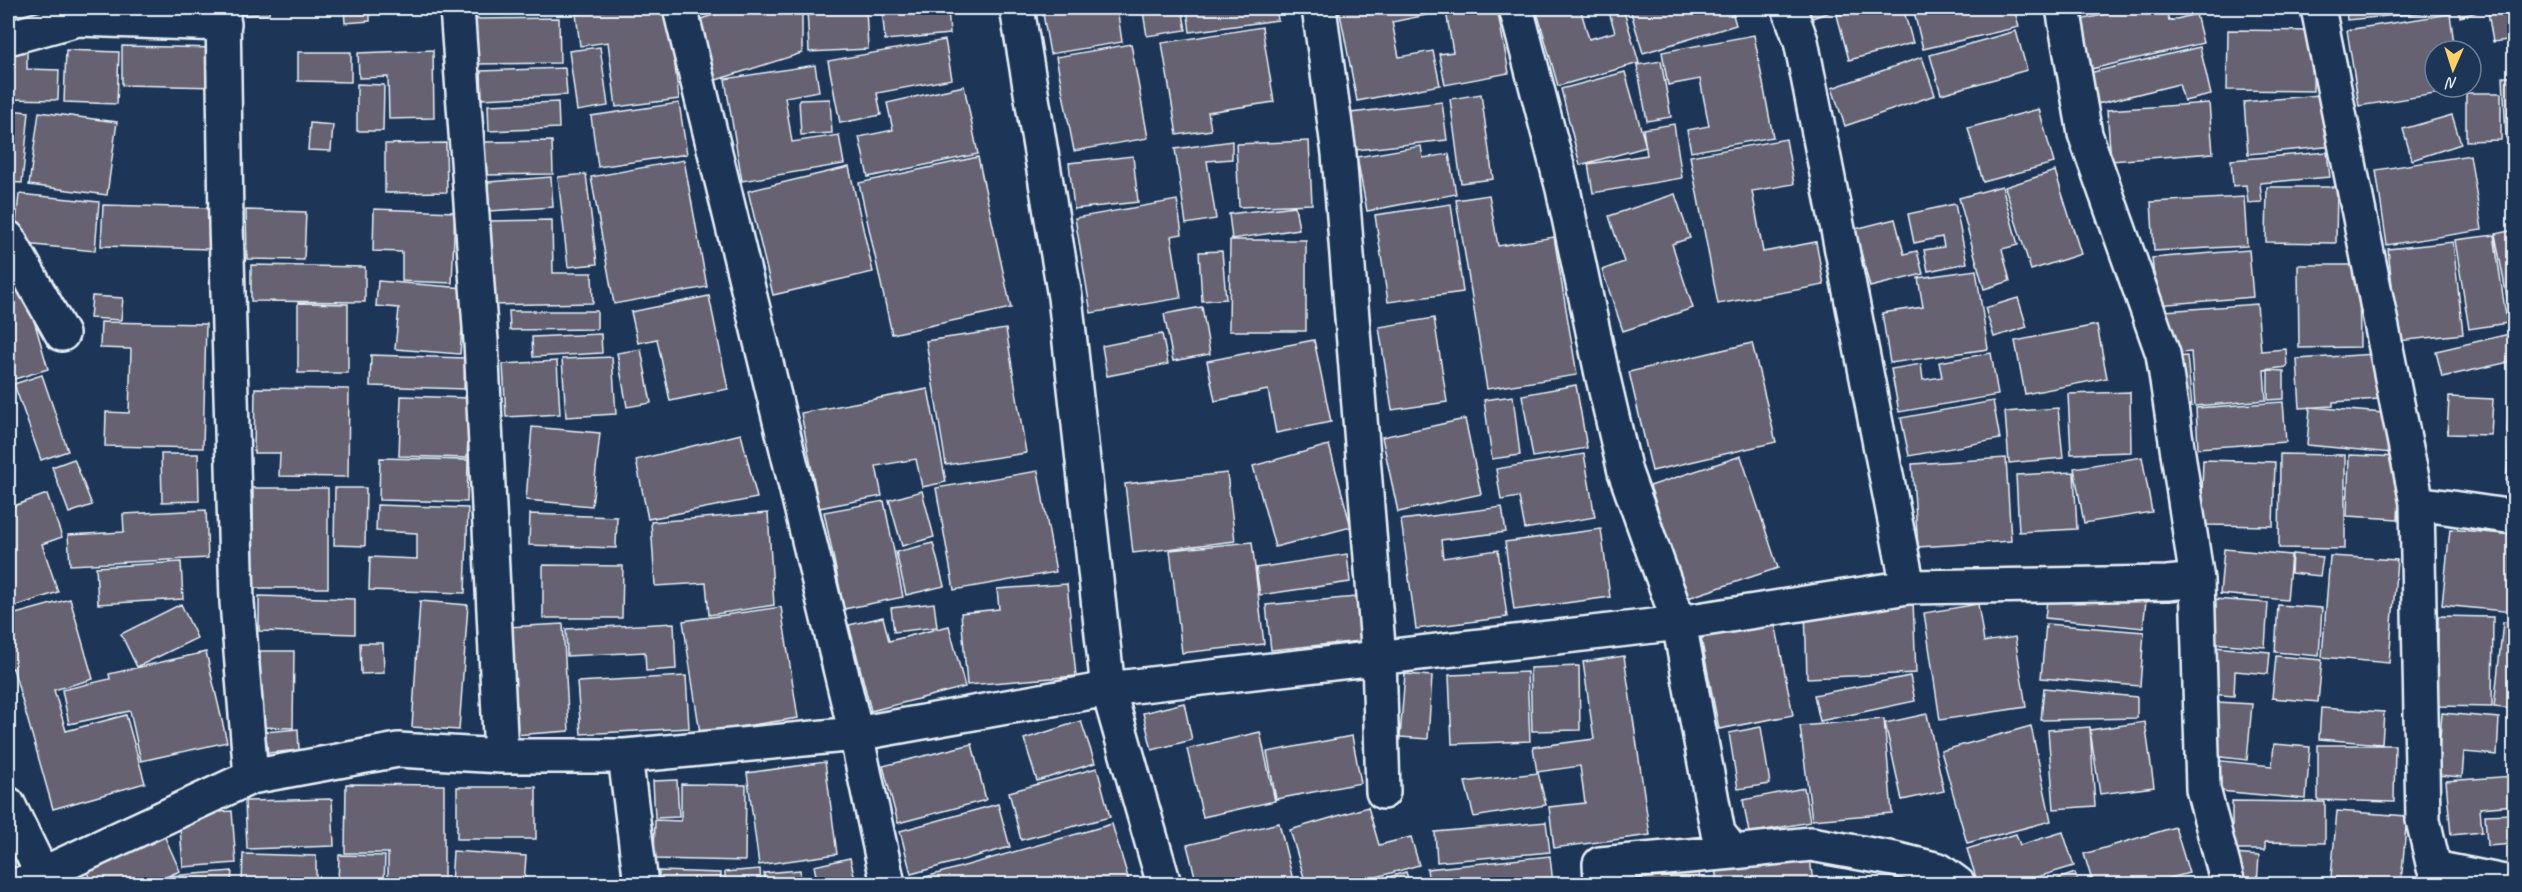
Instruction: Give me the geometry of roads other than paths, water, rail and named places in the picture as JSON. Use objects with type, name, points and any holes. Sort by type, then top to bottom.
[{"type":"street","points":[[457,8],[481,340],[501,756]]},
{"type":"street","points":[[680,8],[856,734],[888,885]]},
{"type":"street","points":[[1017,8],[1065,297],[1108,689],[1164,885]]},
{"type":"street","points":[[1319,8],[1339,154],[1379,658],[1383,792]]},
{"type":"street","points":[[1516,8],[1563,189],[1625,472],[1679,623],[1718,833],[1733,852]]},
{"type":"street","points":[[1789,8],[1801,41],[1908,586]]},
{"type":"street","points":[[2063,8],[2085,134],[2163,354],[2197,580],[2203,789],[2228,885]]},
{"type":"street","points":[[2318,8],[2417,503],[2423,820],[2434,868],[2514,884]]},
{"type":"street","points":[[8,38],[70,13],[224,16],[226,224],[236,591],[250,777]]},
{"type":"street","points":[[8,238],[62,334]]},
{"type":"street","points":[[2417,503],[2514,517]]},
{"type":"street","points":[[8,804],[37,881],[250,777],[398,750],[501,756],[625,756],[856,734],[1108,689],[1679,623],[1908,586],[2167,583],[2197,580]]},
{"type":"street","points":[[625,756],[641,885]]},
{"type":"street","points":[[1601,885],[1600,864],[1810,844],[1894,859],[1939,870],[1958,885]]}]
